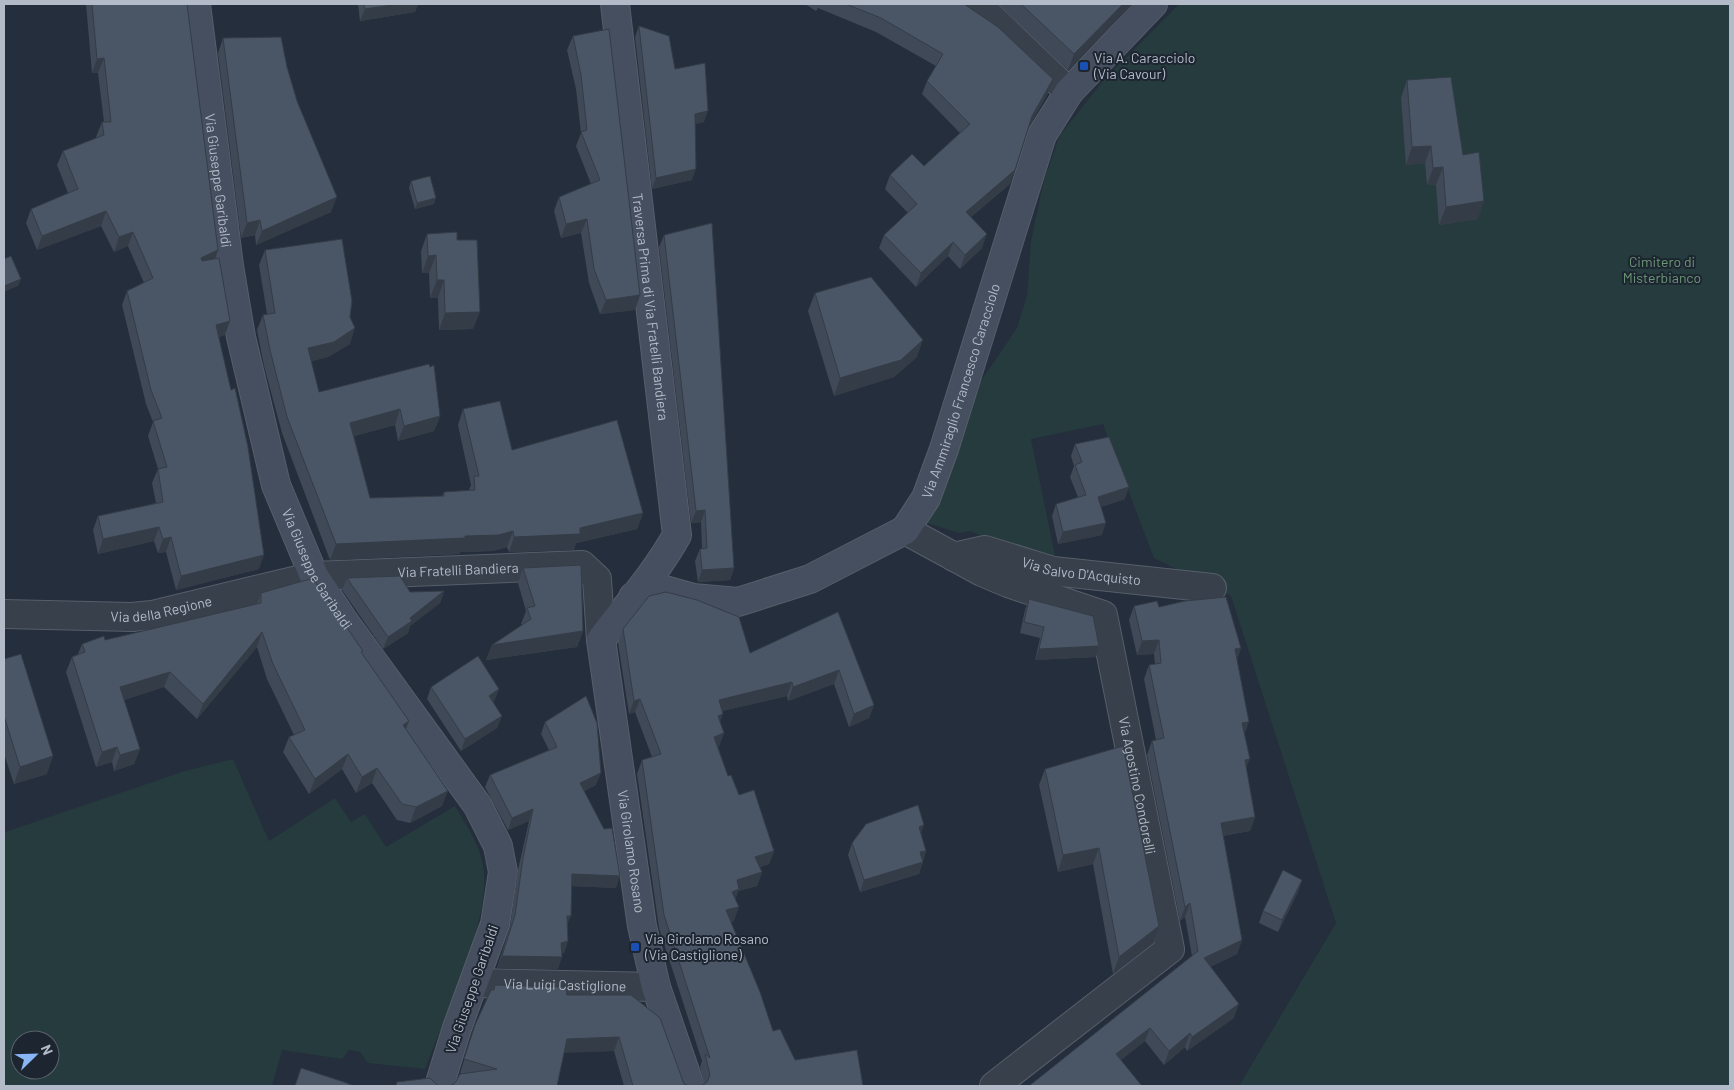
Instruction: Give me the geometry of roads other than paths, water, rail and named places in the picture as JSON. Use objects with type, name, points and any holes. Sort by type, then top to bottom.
[{"type":"main road","name":"Via Giuseppe Garibaldi","points":[[196,4],[229,266],[241,337],[276,485],[314,576],[343,620],[478,806],[498,846],[503,872],[495,924],[439,1086]]},
{"type":"main road","name":"Traversa Prima di Via Fratelli Bandiera","points":[[615,4],[677,535],[661,565],[633,597]]},
{"type":"main road","name":"Via Ammiraglio Francesco Caracciolo","points":[[633,597],[661,589],[693,598],[738,602],[810,579],[905,530],[926,498],[944,448],[1042,135],[1068,92],[1153,4]]},
{"type":"main road","points":[[601,640],[633,597]]},
{"type":"main road","name":"Via Girolamo Rosano","points":[[601,640],[642,926],[656,987],[690,1086]]},
{"type":"street","points":[[977,4],[1068,92]]},
{"type":"street","name":"Via Agostino Condorelli","points":[[905,530],[1008,583],[1103,615],[1170,949],[994,1086]]},
{"type":"street","name":"Via Salvo D'Acquisto","points":[[954,556],[985,550],[1054,571],[1212,588]]},
{"type":"street","name":"Via Fratelli Bandiera","points":[[314,576],[582,564],[596,579]]},
{"type":"street","name":"Via della Regione","points":[[4,614],[132,617],[152,615],[314,576]]},
{"type":"street","name":"Via Girolamo Rosano","points":[[596,579],[601,640]]},
{"type":"street","name":"Via Luigi Castiglione","points":[[474,983],[656,987]]},
{"type":"place","name":"Via A. Caracciolo (Via Cavour)","points":[[1084,66]]},
{"type":"place","name":"Via Girolamo Rosano (Via Castiglione)","points":[[635,947]]},
{"type":"park label","name":"Cimitero di Misterbianco","points":[[1662,270]]}]
